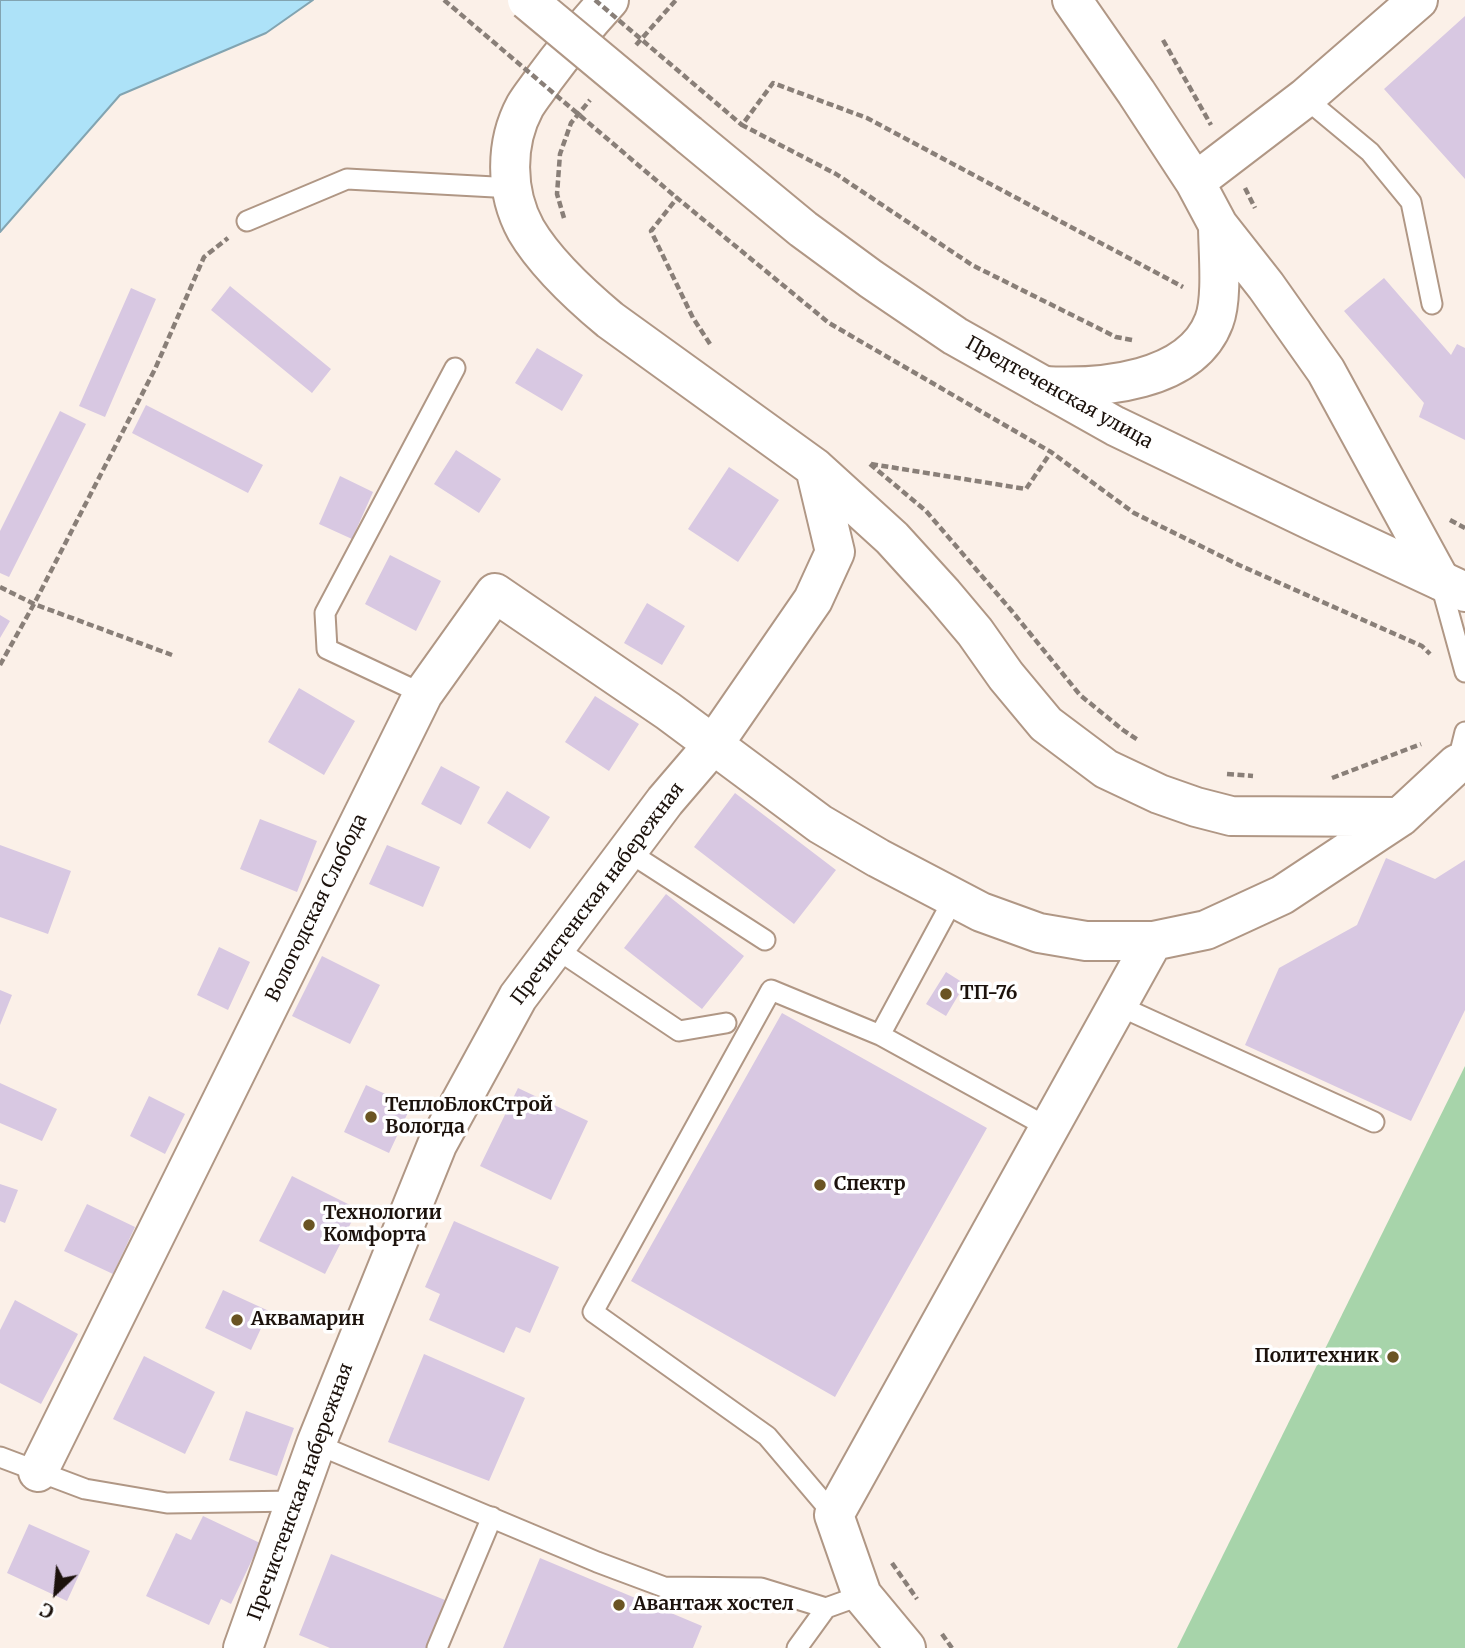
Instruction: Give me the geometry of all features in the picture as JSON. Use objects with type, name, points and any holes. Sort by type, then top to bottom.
[{"type":"street","name":"Предтеченская улица","points":[[527,0],[803,229],[955,336],[1115,426],[1452,586]]},
{"type":"street","points":[[609,0],[577,36],[526,105],[512,138],[509,173],[525,229],[541,252],[579,294],[610,320],[815,468],[892,538],[943,594],[1045,724],[1106,769],[1159,794],[1231,816],[1400,817]]},
{"type":"street","points":[[1072,0],[1195,182],[1218,225],[1266,286],[1326,371],[1452,586]]},
{"type":"street","points":[[1195,182],[1305,98],[1418,0]]},
{"type":"street","points":[[1044,386],[1096,385],[1149,375],[1173,366],[1199,345],[1214,321],[1218,304],[1218,225]]},
{"type":"street","name":"Пречистенская набережная","points":[[243,1648],[316,1444],[437,1145],[518,998],[665,801],[713,745],[813,600],[835,552],[815,468]]},
{"type":"street","name":"Вологодская Слобода","points":[[38,1472],[423,694],[495,593],[668,711],[713,745]]},
{"type":"street","points":[[713,745],[820,824],[954,898],[981,912],[1039,933],[1086,941],[1153,941],[1206,930],[1282,895],[1400,817],[1463,756]]},
{"type":"street","points":[[906,1648],[862,1595],[834,1515],[1153,941]]},
{"type":"lane","points":[[1305,98],[1370,152],[1411,202],[1432,304]]},
{"type":"lane","points":[[247,221],[347,179],[513,188]]},
{"type":"lane","points":[[423,694],[327,649],[325,613],[455,368]]},
{"type":"lane","points":[[1452,586],[1465,673]]},
{"type":"lane","points":[[627,851],[765,940]]},
{"type":"lane","points":[[880,1035],[954,898]]},
{"type":"lane","points":[[555,948],[679,1031],[726,1023]]},
{"type":"lane","points":[[834,1515],[767,1436],[593,1312],[771,990],[880,1035],[1049,1128]]},
{"type":"lane","points":[[1117,1005],[1374,1122]]},
{"type":"lane","points":[[316,1444],[597,1562],[664,1587],[761,1588],[826,1608]]},
{"type":"lane","points":[[0,1457],[85,1489],[167,1503],[296,1501]]},
{"type":"lane","points":[[437,1648],[492,1517]]},
{"type":"lane","points":[[797,1648],[826,1608],[862,1595]]},
{"type":"path","points":[[444,0],[829,323],[1051,452],[1134,513],[1240,565],[1422,646],[1430,654]]},
{"type":"path","points":[[594,0],[742,125],[836,174],[972,265],[1116,337],[1139,341]]},
{"type":"path","points":[[631,52],[676,0]]},
{"type":"path","points":[[742,125],[773,83],[867,118]]},
{"type":"path","points":[[568,229],[556,194],[560,154],[571,123],[597,92]]},
{"type":"path","points":[[677,198],[651,231],[692,318]]},
{"type":"path","points":[[0,664],[34,604],[155,369],[204,257],[247,221]]},
{"type":"path","points":[[705,344],[715,351]]},
{"type":"path","points":[[1051,452],[1026,489],[870,464],[926,511],[1080,695],[1142,743]]},
{"type":"path","points":[[0,587],[34,604],[172,655]]},
{"type":"path","points":[[1331,778],[1419,746],[1426,740]]},
{"type":"path","points":[[1219,773],[1260,777]]},
{"type":"green space","name":"Политехник","points":[[1465,1066],[1465,1648],[1177,1648]]},
{"type":"water","points":[[0,0],[313,0],[266,33],[120,95],[0,232]]},
{"type":"building","points":[[1465,16],[1465,179],[1384,89]]},
{"type":"building","points":[[1384,278],[1451,355],[1457,344],[1465,348],[1465,440],[1419,417],[1424,403],[1344,311]]},
{"type":"building","points":[[230,286],[331,369],[312,393],[211,310]]},
{"type":"building","points":[[131,288],[156,299],[105,417],[79,406]]},
{"type":"building","points":[[537,348],[583,375],[562,411],[515,383]]},
{"type":"building","points":[[146,405],[263,465],[248,493],[132,433]]},
{"type":"building","points":[[60,411],[86,424],[9,577],[0,573],[0,531]]},
{"type":"building","points":[[456,450],[501,479],[479,513],[434,484]]},
{"type":"building","points":[[729,467],[779,500],[738,562],[688,529]]},
{"type":"building","points":[[340,476],[373,492],[352,539],[319,524]]},
{"type":"building","points":[[390,555],[441,581],[416,631],[365,604]]},
{"type":"building","points":[[647,603],[685,626],[662,665],[624,643]]},
{"type":"building","points":[[0,615],[10,621],[0,638]]},
{"type":"building","points":[[299,688],[355,721],[324,775],[268,742]]},
{"type":"building","points":[[595,696],[639,724],[609,771],[565,742]]},
{"type":"building","points":[[441,766],[480,787],[461,825],[421,804]]},
{"type":"building","points":[[507,791],[550,817],[530,849],[487,823]]},
{"type":"building","points":[[735,793],[836,870],[794,924],[694,847]]},
{"type":"building","points":[[260,819],[317,841],[297,892],[240,869]]},
{"type":"building","points":[[0,845],[71,871],[48,934],[0,917]]},
{"type":"building","points":[[387,845],[440,867],[423,907],[369,884]]},
{"type":"building","points":[[1386,858],[1435,879],[1465,860],[1465,1010],[1411,1121],[1245,1045],[1279,968],[1357,925]]},
{"type":"building","points":[[666,894],[744,956],[702,1009],[624,948]]},
{"type":"building","points":[[219,947],[250,962],[228,1010],[197,995]]},
{"type":"building","points":[[322,956],[380,985],[350,1044],[292,1016]]},
{"type":"building","name":"ТП-76","points":[[946,972],[965,984],[946,1016],[926,1004]]},
{"type":"building","points":[[0,990],[12,995],[0,1025]]},
{"type":"building","name":"Спектр","points":[[782,1013],[987,1128],[835,1397],[631,1281]]},
{"type":"building","points":[[0,1083],[57,1109],[42,1141],[0,1123]]},
{"type":"building","points":[[366,1085],[411,1106],[389,1153],[344,1132]]},
{"type":"building","points":[[518,1088],[588,1121],[551,1200],[480,1166]]},
{"type":"building","points":[[149,1096],[185,1114],[165,1154],[130,1136]]},
{"type":"building","name":"Технологии Комфорта","points":[[292,1176],[358,1209],[325,1274],[259,1241]]},
{"type":"building","points":[[0,1184],[18,1190],[5,1223],[0,1221]]},
{"type":"building","points":[[87,1204],[135,1227],[113,1274],[64,1251]]},
{"type":"building","points":[[454,1221],[559,1267],[530,1333],[516,1327],[504,1353],[429,1320],[440,1294],[425,1287]]},
{"type":"building","name":"Аквамарин","points":[[223,1290],[269,1311],[251,1350],[205,1328]]},
{"type":"building","points":[[15,1300],[78,1334],[41,1404],[0,1383],[0,1330]]},
{"type":"building","points":[[424,1354],[525,1398],[489,1481],[388,1442]]},
{"type":"building","points":[[144,1356],[215,1392],[185,1454],[113,1419]]},
{"type":"building","points":[[246,1411],[294,1428],[277,1476],[229,1460]]},
{"type":"building","points":[[203,1516],[260,1543],[231,1604],[221,1599],[209,1625],[146,1596],[176,1533],[191,1540]]},
{"type":"building","points":[[29,1524],[90,1551],[67,1601],[7,1573]]},
{"type":"building","points":[[331,1554],[445,1600],[426,1648],[330,1648],[299,1635]]},
{"type":"building","points":[[540,1558],[702,1626],[693,1648],[503,1648]]},
{"type":"place","name":"ТП-76","points":[[946,994]]},
{"type":"place","name":"ТеплоБлокСтрой Вологда","points":[[371,1117]]},
{"type":"place","name":"Спектр","points":[[820,1185]]},
{"type":"place","name":"Технологии Комфорта","points":[[309,1225]]},
{"type":"place","name":"Аквамарин","points":[[237,1320]]},
{"type":"place","name":"Политехник","points":[[1393,1357]]},
{"type":"place","name":"Авантаж хостел","points":[[619,1605]]}]
